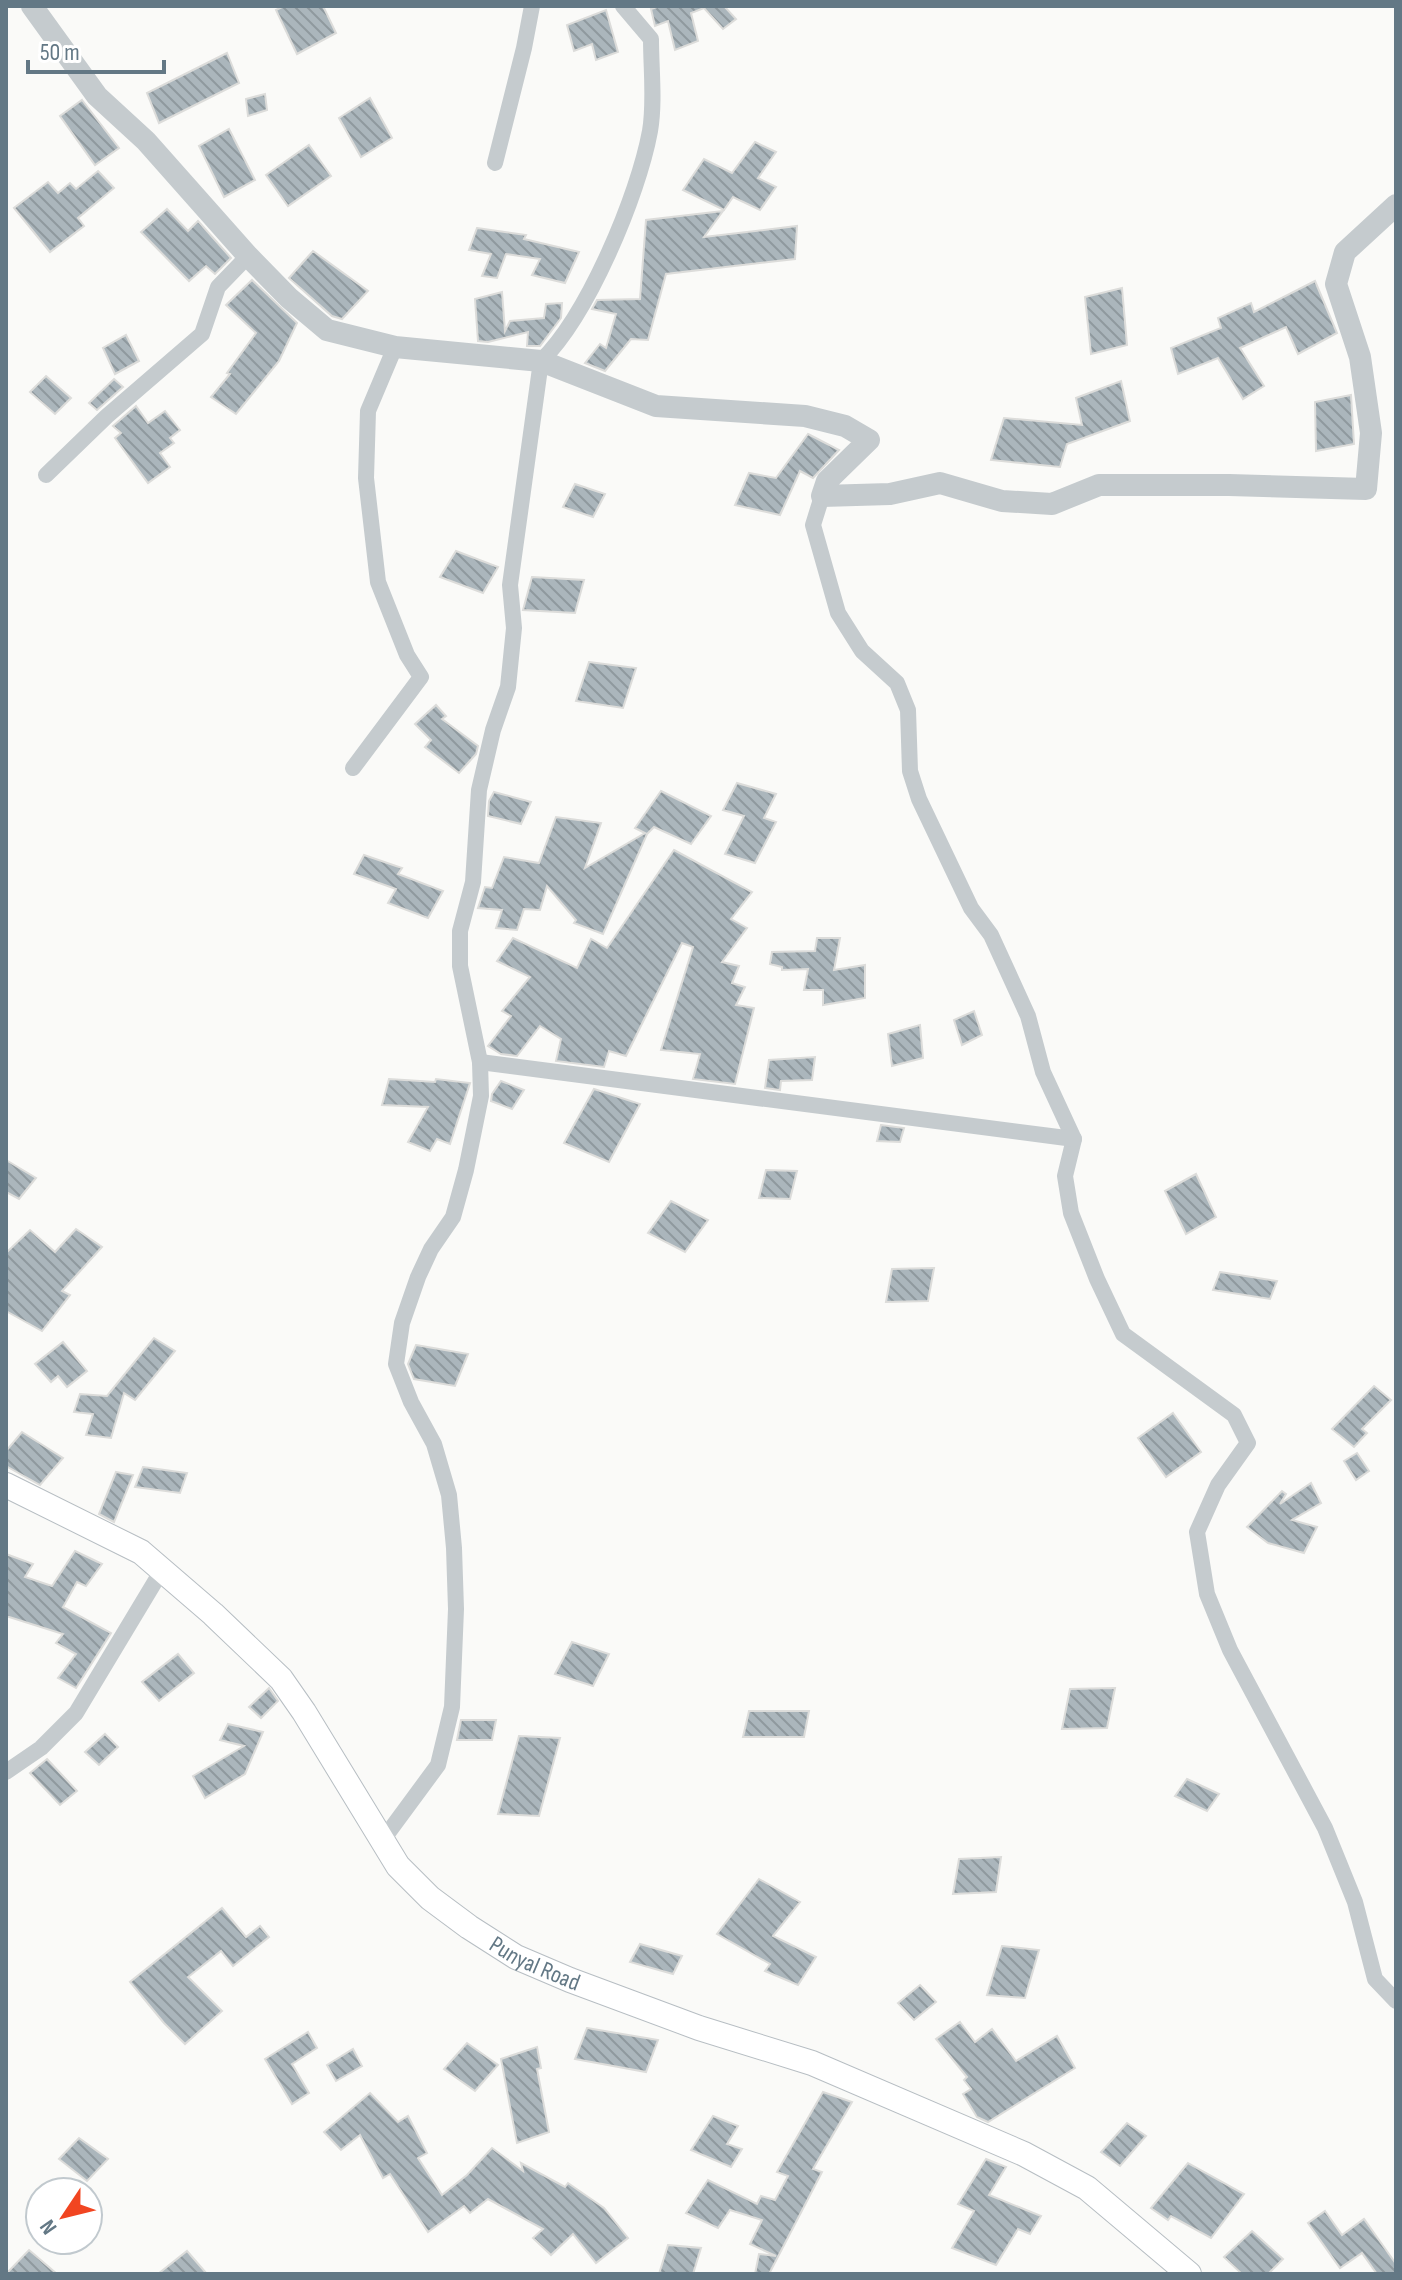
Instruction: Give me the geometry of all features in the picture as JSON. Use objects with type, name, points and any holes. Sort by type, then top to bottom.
[{"type":"main road","name":"Punyal Road","points":[[6,1485],[141,1552],[213,1614],[281,1679],[398,1866],[430,1898],[469,1927],[516,1957],[699,2028],[812,2063],[1024,2154],[1087,2188],[1189,2274]]},
{"type":"street","points":[[32,6],[97,96],[146,141],[289,298],[327,330],[395,347],[541,361],[656,406],[805,416],[845,426],[869,440],[827,481],[813,525],[838,613],[862,651],[897,683],[908,710],[910,771],[919,799],[971,908],[991,935],[1028,1016],[1043,1072],[1074,1139],[1065,1176],[1071,1213],[1123,1334],[1234,1415],[1248,1443],[1218,1485],[1197,1532],[1207,1594],[1230,1650],[1325,1828],[1355,1902],[1375,1979],[1396,2001]]},
{"type":"street","points":[[495,163],[532,6]]},
{"type":"street","points":[[382,1841],[438,1765],[452,1707],[456,1609],[449,1495],[434,1444],[411,1402],[396,1364],[402,1323],[418,1277],[431,1249],[453,1217],[481,1096],[480,1062],[460,966],[460,931],[473,882],[479,790],[493,730],[508,687],[514,628],[510,585],[541,361],[558,344],[596,281],[635,188],[650,129],[651,39],[623,6]]},
{"type":"street","points":[[822,496],[890,494],[940,483],[1002,501],[1052,504],[1099,485],[1366,489],[1371,433],[1360,357],[1336,284],[1345,252],[1396,205]]},
{"type":"street","points":[[46,475],[107,416],[202,334],[218,287],[248,256]]},
{"type":"street","points":[[353,768],[421,677],[407,655],[378,582],[366,478],[368,411],[395,347]]},
{"type":"street","points":[[480,1062],[1074,1139]]},
{"type":"street","points":[[6,1772],[41,1748],[76,1713],[162,1570]]},
{"type":"building","points":[[284,6],[323,6],[336,33],[297,54],[276,10]]},
{"type":"building","points":[[660,6],[724,6],[736,19],[723,29],[704,8],[691,13],[698,41],[675,50],[668,21],[655,26],[651,9]]},
{"type":"building","points":[[606,10],[618,52],[596,60],[592,44],[574,51],[567,25]]},
{"type":"building","points":[[227,53],[239,83],[159,123],[147,93]]},
{"type":"building","points":[[265,94],[267,110],[248,116],[246,99]]},
{"type":"building","points":[[370,98],[392,138],[361,157],[339,118]]},
{"type":"building","points":[[82,100],[119,148],[95,165],[60,116]]},
{"type":"building","points":[[229,129],[255,180],[224,197],[199,146]]},
{"type":"building","points":[[755,142],[776,152],[758,178],[776,187],[760,210],[733,197],[724,210],[683,190],[704,159],[732,173]]},
{"type":"building","points":[[309,145],[331,176],[288,206],[266,175]]},
{"type":"building","points":[[98,171],[114,188],[78,218],[84,226],[50,252],[14,208],[48,182],[58,193],[70,183],[76,189]]},
{"type":"building","points":[[167,209],[188,231],[198,221],[231,258],[215,274],[206,266],[189,281],[141,232]]},
{"type":"building","points":[[723,211],[704,237],[797,226],[795,259],[666,274],[648,340],[631,339],[605,371],[585,363],[600,344],[606,348],[616,314],[592,309],[597,300],[640,299],[646,220]]},
{"type":"building","points":[[477,228],[526,235],[524,239],[579,252],[565,283],[532,275],[540,259],[506,254],[497,278],[482,276],[491,254],[469,250]]},
{"type":"building","points":[[313,251],[368,291],[342,319],[332,316],[289,278]]},
{"type":"building","points":[[252,280],[297,323],[279,361],[236,414],[211,397],[256,333],[226,305]]},
{"type":"building","points":[[1315,281],[1337,333],[1298,354],[1286,327],[1240,348],[1264,386],[1243,399],[1218,358],[1178,374],[1171,348],[1221,328],[1218,318],[1251,303],[1254,312]]},
{"type":"building","points":[[1122,288],[1127,345],[1091,354],[1085,297]]},
{"type":"building","points":[[502,292],[505,331],[510,321],[544,318],[546,304],[562,303],[561,318],[540,346],[527,346],[528,332],[488,342],[478,341],[475,299]]},
{"type":"building","points":[[126,335],[139,361],[115,374],[103,348]]},
{"type":"building","points":[[46,376],[71,398],[55,414],[30,392]]},
{"type":"building","points":[[114,379],[123,387],[97,410],[89,403]]},
{"type":"building","points":[[1121,381],[1130,421],[1067,444],[1060,467],[991,460],[1004,418],[1082,425],[1076,398]]},
{"type":"building","points":[[1351,395],[1354,444],[1316,451],[1315,402]]},
{"type":"building","points":[[136,406],[148,423],[165,411],[180,430],[170,438],[174,443],[160,453],[170,467],[148,483],[115,438],[121,433],[113,426]]},
{"type":"building","points":[[808,434],[839,450],[813,478],[800,471],[780,515],[735,505],[749,473],[776,478]]},
{"type":"building","points":[[575,484],[605,494],[593,517],[563,507]]},
{"type":"building","points":[[456,551],[498,567],[483,593],[440,577]]},
{"type":"building","points":[[532,577],[584,580],[575,613],[523,610]]},
{"type":"building","points":[[589,662],[636,668],[623,708],[576,701]]},
{"type":"building","points":[[436,705],[446,716],[442,719],[478,746],[476,754],[459,773],[425,747],[431,740],[415,724]]},
{"type":"building","points":[[737,783],[776,794],[764,818],[776,822],[755,863],[725,854],[744,816],[723,810]]},
{"type":"building","points":[[661,791],[711,816],[691,844],[654,827],[647,834],[603,934],[574,923],[576,920],[547,886],[540,910],[524,909],[517,930],[496,928],[502,910],[478,908],[485,887],[492,888],[504,857],[539,863],[556,817],[601,823],[585,868],[645,833],[635,828]]},
{"type":"building","points":[[494,792],[531,802],[521,824],[488,816],[489,801]]},
{"type":"building","points":[[674,850],[752,892],[731,919],[747,928],[722,962],[739,966],[732,983],[745,987],[736,1005],[754,1008],[735,1084],[693,1079],[700,1054],[661,1050],[693,947],[682,943],[626,1056],[609,1051],[604,1067],[556,1061],[561,1039],[540,1026],[517,1056],[501,1054],[488,1046],[511,1016],[502,1011],[530,977],[497,961],[513,938],[577,968],[591,939],[607,948]]},
{"type":"building","points":[[364,855],[402,868],[398,874],[443,891],[428,918],[388,903],[396,889],[354,874]]},
{"type":"building","points":[[817,938],[840,938],[834,970],[865,965],[865,998],[823,1005],[823,990],[804,990],[808,969],[782,970],[782,967],[770,964],[772,952],[815,951]]},
{"type":"building","points":[[974,1011],[982,1035],[962,1045],[954,1020]]},
{"type":"building","points":[[920,1025],[923,1058],[892,1066],[888,1034]]},
{"type":"building","points":[[815,1057],[812,1080],[781,1081],[780,1090],[765,1088],[769,1060]]},
{"type":"building","points":[[389,1079],[470,1083],[450,1144],[437,1139],[430,1151],[408,1142],[428,1107],[382,1105]]},
{"type":"building","points":[[501,1081],[524,1090],[512,1109],[491,1101]]},
{"type":"building","points":[[594,1089],[640,1104],[609,1162],[564,1143]]},
{"type":"building","points":[[881,1125],[904,1128],[900,1142],[877,1141]]},
{"type":"building","points":[[6,1160],[36,1178],[19,1199],[6,1192]]},
{"type":"building","points":[[766,1170],[797,1171],[790,1199],[759,1198]]},
{"type":"building","points":[[1196,1174],[1216,1217],[1186,1234],[1165,1191]]},
{"type":"building","points":[[671,1201],[708,1220],[685,1252],[648,1233]]},
{"type":"building","points":[[76,1229],[102,1247],[62,1291],[70,1295],[42,1331],[6,1311],[6,1253],[30,1230],[55,1252]]},
{"type":"building","points":[[934,1268],[928,1301],[886,1302],[892,1269]]},
{"type":"building","points":[[1220,1272],[1277,1281],[1270,1299],[1213,1290]]},
{"type":"building","points":[[154,1338],[175,1351],[135,1400],[124,1393],[111,1438],[86,1435],[93,1414],[74,1412],[80,1394],[107,1396]]},
{"type":"building","points":[[63,1342],[87,1371],[67,1387],[58,1376],[51,1382],[35,1364]]},
{"type":"building","points":[[416,1345],[468,1354],[455,1386],[414,1379],[408,1364]]},
{"type":"building","points":[[1374,1386],[1391,1400],[1362,1429],[1367,1433],[1354,1447],[1332,1429]]},
{"type":"building","points":[[1173,1413],[1201,1452],[1166,1477],[1138,1438]]},
{"type":"building","points":[[22,1432],[63,1458],[40,1485],[6,1466],[6,1451]]},
{"type":"building","points":[[1357,1453],[1369,1471],[1356,1480],[1344,1461]]},
{"type":"building","points":[[143,1467],[187,1473],[180,1493],[135,1487]]},
{"type":"building","points":[[116,1472],[133,1475],[114,1522],[99,1514]]},
{"type":"building","points":[[1311,1483],[1321,1503],[1292,1520],[1317,1527],[1304,1553],[1268,1543],[1247,1527],[1282,1491],[1286,1494],[1280,1504]]},
{"type":"building","points":[[75,1551],[102,1564],[86,1586],[77,1582],[63,1607],[111,1633],[76,1688],[58,1678],[76,1654],[56,1643],[63,1634],[6,1616],[6,1554],[33,1564],[25,1577],[52,1586]]},
{"type":"building","points":[[572,1642],[609,1654],[593,1686],[555,1674]]},
{"type":"building","points":[[178,1654],[194,1673],[159,1701],[142,1682]]},
{"type":"building","points":[[269,1688],[278,1701],[261,1718],[249,1707]]},
{"type":"building","points":[[1115,1688],[1107,1728],[1062,1729],[1070,1689]]},
{"type":"building","points":[[749,1711],[809,1711],[804,1737],[743,1737]]},
{"type":"building","points":[[461,1720],[496,1720],[492,1740],[457,1740]]},
{"type":"building","points":[[228,1724],[263,1732],[245,1774],[205,1798],[193,1776],[244,1746],[220,1740]]},
{"type":"building","points":[[105,1734],[118,1747],[99,1765],[85,1752]]},
{"type":"building","points":[[519,1736],[560,1738],[539,1816],[498,1814]]},
{"type":"building","points":[[47,1759],[77,1791],[60,1805],[30,1773]]},
{"type":"building","points":[[1187,1779],[1219,1794],[1207,1811],[1175,1796]]},
{"type":"building","points":[[1001,1857],[996,1892],[953,1894],[959,1859]]},
{"type":"building","points":[[759,1879],[800,1902],[773,1936],[816,1957],[798,1985],[765,1971],[770,1964],[717,1934]]},
{"type":"building","points":[[222,1908],[246,1937],[260,1926],[269,1937],[233,1966],[221,1951],[188,1977],[222,2011],[185,2044],[130,1982]]},
{"type":"building","points":[[640,1944],[682,1956],[673,1974],[630,1962]]},
{"type":"building","points":[[1002,1946],[1039,1950],[1025,1998],[987,1995]]},
{"type":"building","points":[[920,1985],[936,2002],[914,2020],[898,2003]]},
{"type":"building","points":[[960,2022],[975,2042],[992,2029],[1016,2061],[1057,2036],[1075,2068],[988,2122],[977,2117],[963,2094],[971,2089],[964,2080],[967,2077],[936,2039]]},
{"type":"building","points":[[587,2028],[658,2040],[646,2072],[575,2059]]},
{"type":"building","points":[[308,2032],[317,2048],[292,2064],[309,2093],[292,2104],[265,2059]]},
{"type":"building","points":[[467,2043],[498,2065],[475,2091],[444,2069]]},
{"type":"building","points":[[537,2047],[541,2068],[537,2069],[549,2132],[517,2143],[501,2059]]},
{"type":"building","points":[[353,2049],[362,2066],[336,2081],[327,2065]]},
{"type":"building","points":[[823,2092],[852,2102],[813,2169],[822,2172],[769,2274],[755,2274],[759,2254],[776,2256],[750,2244],[762,2220],[730,2210],[718,2228],[686,2213],[708,2180],[757,2204],[761,2196],[775,2200],[788,2176],[777,2172]]},
{"type":"building","points":[[370,2093],[398,2122],[408,2116],[427,2153],[418,2158],[442,2195],[467,2175],[492,2148],[523,2171],[521,2163],[565,2187],[568,2183],[604,2208],[628,2238],[596,2263],[573,2234],[551,2255],[533,2238],[543,2229],[488,2199],[470,2213],[464,2206],[428,2232],[390,2174],[383,2178],[360,2135],[341,2150],[324,2132]]},
{"type":"building","points":[[713,2116],[738,2126],[727,2144],[742,2149],[731,2167],[691,2150]]},
{"type":"building","points":[[1127,2123],[1146,2136],[1120,2166],[1101,2152]]},
{"type":"building","points":[[79,2138],[108,2159],[92,2176],[81,2176],[59,2159]]},
{"type":"building","points":[[986,2159],[1006,2167],[989,2195],[1041,2216],[1030,2234],[1018,2229],[996,2265],[952,2248],[974,2211],[958,2204]]},
{"type":"building","points":[[1188,2163],[1244,2194],[1211,2238],[1171,2216],[1168,2220],[1151,2208]]},
{"type":"building","points":[[1325,2211],[1342,2235],[1364,2219],[1396,2264],[1396,2274],[1377,2274],[1362,2253],[1340,2268],[1308,2223]]},
{"type":"building","points":[[1252,2231],[1283,2259],[1268,2274],[1242,2274],[1224,2257]]},
{"type":"building","points":[[668,2245],[701,2248],[693,2274],[659,2274]]},
{"type":"building","points":[[187,2251],[207,2274],[158,2274]]},
{"type":"building","points":[[24,2255],[36,2256],[57,2274],[6,2274]]}]
